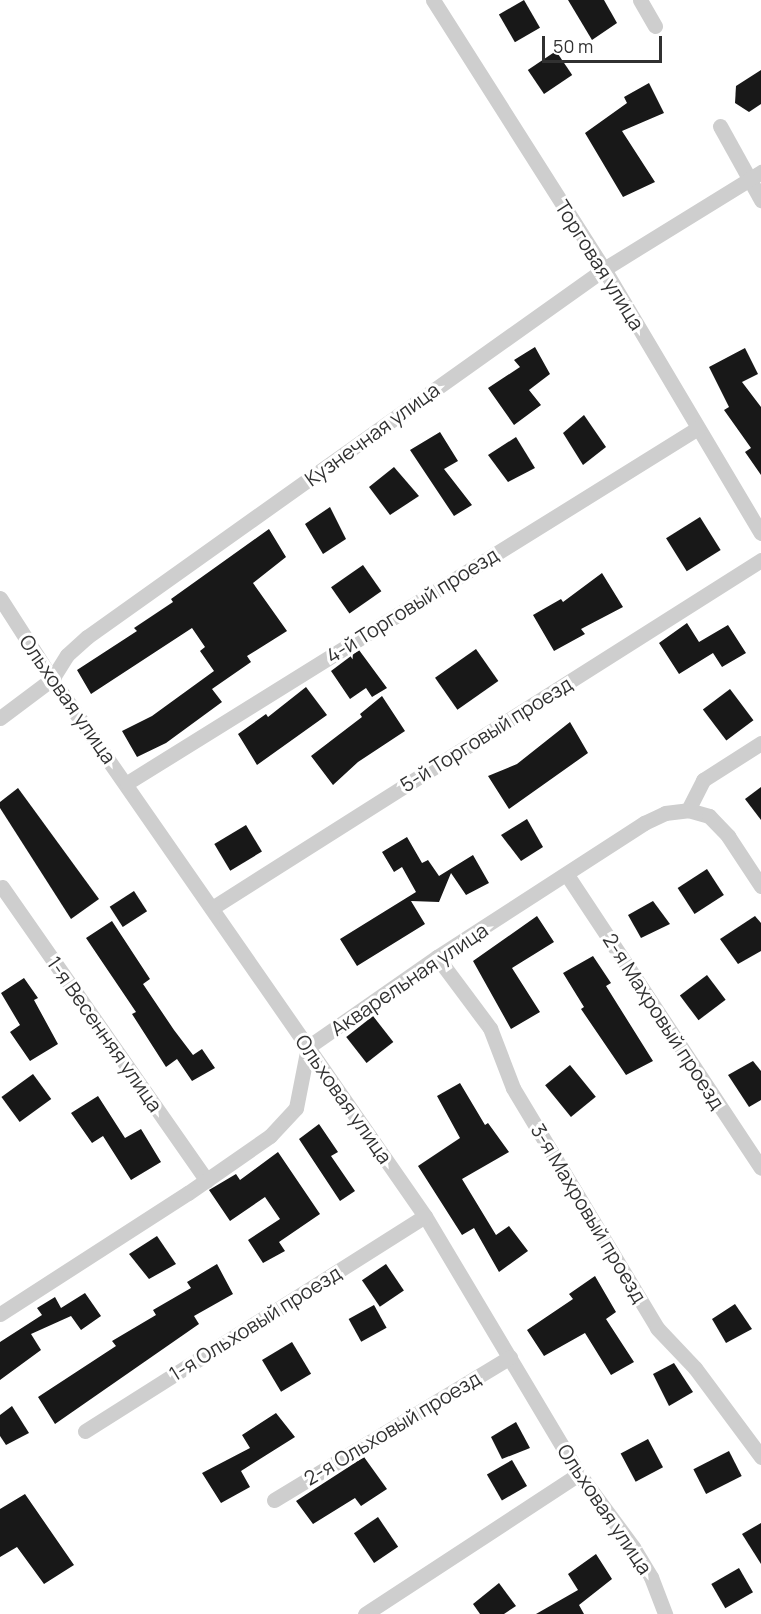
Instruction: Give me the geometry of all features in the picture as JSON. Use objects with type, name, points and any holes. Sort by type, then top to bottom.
[{"type":"street","name":"Торговая улица","points":[[433,0],[604,269],[761,533]]},
{"type":"street","points":[[640,0],[655,26]]},
{"type":"street","points":[[720,126],[755,176],[761,200]]},
{"type":"street","name":"Кузнечная улица","points":[[0,718],[52,679],[67,655],[87,637],[604,269],[755,176]]},
{"type":"street","name":"4-й Торговый проезд","points":[[127,783],[698,428]]},
{"type":"street","name":"5-й Торговый проезд","points":[[212,908],[761,560]]},
{"type":"street","name":"Ольховая улица","points":[[0,597],[52,679],[127,783],[425,1216],[579,1474],[633,1547],[660,1612]]},
{"type":"street","points":[[761,743],[703,780],[688,810],[709,816],[728,836],[761,886]]},
{"type":"street","name":"Акварельная улица","points":[[308,1047],[437,957],[567,875],[644,823],[665,813],[688,810]]},
{"type":"street","name":"2-я Махровый проезд","points":[[567,875],[761,1168]]},
{"type":"street","name":"1-я Весенняя улица","points":[[2,887],[207,1181]]},
{"type":"street","name":"3-я Махровый проезд","points":[[437,957],[490,1028],[513,1088],[657,1328],[695,1368],[761,1457]]},
{"type":"street","points":[[0,1314],[207,1181],[270,1136],[296,1108],[308,1047]]},
{"type":"street","name":"1-я Ольховый проезд","points":[[85,1431],[425,1216]]},
{"type":"street","name":"2-я Ольховый проезд","points":[[274,1500],[510,1357]]},
{"type":"street","points":[[365,1614],[579,1474]]},
{"type":"building","points":[[524,0],[540,28],[515,42],[499,14]]},
{"type":"building","points":[[568,0],[604,0],[617,23],[592,40]]},
{"type":"building","points":[[556,51],[572,75],[544,94],[528,70]]},
{"type":"building","points":[[761,70],[761,104],[749,112],[735,103],[736,86]]},
{"type":"building","points":[[649,83],[664,113],[622,131],[655,182],[623,197],[585,133],[627,103],[624,97]]},
{"type":"building","points":[[535,347],[550,374],[529,390],[541,405],[514,425],[488,388],[520,367],[514,360]]},
{"type":"building","points":[[745,348],[758,374],[742,382],[761,407],[761,475],[745,452],[751,448],[724,410],[729,407],[709,367]]},
{"type":"building","points":[[584,415],[606,447],[583,465],[563,433]]},
{"type":"building","points":[[440,432],[458,461],[444,469],[472,505],[454,516],[410,450]]},
{"type":"building","points":[[516,437],[535,468],[508,482],[488,455]]},
{"type":"building","points":[[394,467],[419,496],[390,515],[369,487]]},
{"type":"building","points":[[330,507],[346,539],[323,554],[305,524]]},
{"type":"building","points":[[700,517],[721,550],[687,571],[666,538]]},
{"type":"building","points":[[269,529],[286,557],[253,583],[287,631],[247,656],[251,662],[212,689],[222,702],[166,743],[137,757],[122,731],[152,716],[214,671],[200,651],[205,647],[192,628],[91,694],[77,670],[137,631],[134,628],[173,602],[171,599]]},
{"type":"building","points":[[363,565],[381,591],[349,614],[331,587]]},
{"type":"building","points":[[602,573],[623,607],[581,629],[585,634],[554,651],[533,615],[561,599],[563,602]]},
{"type":"building","points":[[687,623],[699,642],[728,625],[746,653],[722,667],[713,653],[679,674],[659,643]]},
{"type":"building","points":[[476,649],[498,681],[457,710],[435,678]]},
{"type":"building","points":[[359,650],[387,688],[372,697],[366,688],[350,699],[331,671]]},
{"type":"building","points":[[306,687],[327,715],[257,765],[238,734],[266,714],[268,717]]},
{"type":"building","points":[[730,689],[753,720],[726,741],[703,709]]},
{"type":"building","points":[[382,696],[405,731],[358,762],[333,785],[311,756],[362,717],[360,714]]},
{"type":"building","points":[[570,722],[588,753],[509,809],[488,776],[517,764]]},
{"type":"building","points":[[761,787],[761,820],[745,799]]},
{"type":"building","points":[[18,788],[99,899],[71,919],[0,808],[0,802]]},
{"type":"building","points":[[527,819],[543,847],[521,861],[501,835]]},
{"type":"building","points":[[246,825],[262,852],[230,871],[214,844]]},
{"type":"building","points":[[407,837],[422,863],[428,860],[439,876],[473,855],[489,883],[466,895],[451,873],[439,902],[411,901],[425,924],[357,966],[340,939],[416,892],[402,867],[394,872],[382,852]]},
{"type":"building","points":[[707,869],[724,895],[695,914],[678,888]]},
{"type":"building","points":[[134,891],[147,911],[123,927],[110,907]]},
{"type":"building","points":[[653,901],[670,924],[641,938],[628,915]]},
{"type":"building","points":[[537,916],[554,942],[512,968],[540,1012],[511,1029],[473,961]]},
{"type":"building","points":[[755,916],[761,923],[761,951],[738,964],[720,939]]},
{"type":"building","points":[[112,921],[150,979],[143,984],[174,1030],[193,1055],[202,1049],[215,1068],[192,1081],[177,1059],[166,1067],[132,1014],[136,1012],[86,938]]},
{"type":"building","points":[[593,956],[611,983],[606,986],[653,1061],[626,1075],[581,1009],[584,1007],[563,973]]},
{"type":"building","points":[[707,975],[726,1000],[699,1020],[680,995]]},
{"type":"building","points":[[24,978],[38,998],[34,1000],[58,1044],[30,1061],[10,1032],[20,1025],[1,993]]},
{"type":"building","points":[[373,1016],[393,1042],[367,1063],[346,1037]]},
{"type":"building","points":[[753,1061],[761,1071],[761,1100],[749,1107],[728,1075]]},
{"type":"building","points":[[570,1065],[596,1097],[571,1117],[545,1085]]},
{"type":"building","points":[[33,1074],[51,1099],[20,1122],[1,1097]]},
{"type":"building","points":[[460,1083],[485,1125],[488,1123],[509,1152],[462,1179],[496,1235],[509,1226],[528,1251],[499,1272],[474,1228],[462,1235],[418,1166],[460,1138],[437,1096]]},
{"type":"building","points":[[98,1096],[125,1138],[141,1129],[161,1162],[131,1180],[103,1136],[92,1143],[71,1113]]},
{"type":"building","points":[[319,1124],[338,1152],[331,1156],[355,1191],[340,1201],[299,1139]]},
{"type":"building","points":[[278,1152],[320,1214],[279,1242],[285,1251],[263,1263],[248,1240],[280,1219],[265,1197],[230,1221],[209,1190],[236,1174],[240,1180]]},
{"type":"building","points":[[157,1236],[176,1264],[149,1279],[129,1254]]},
{"type":"building","points":[[217,1264],[233,1294],[194,1316],[199,1324],[55,1424],[38,1397],[116,1346],[112,1341],[156,1315],[153,1310],[191,1288],[187,1282]]},
{"type":"building","points":[[386,1264],[404,1291],[380,1307],[362,1280]]},
{"type":"building","points":[[595,1276],[616,1312],[606,1319],[634,1362],[611,1375],[585,1333],[544,1356],[527,1330],[573,1299],[569,1294]]},
{"type":"building","points":[[85,1293],[101,1316],[81,1330],[71,1316],[31,1334],[41,1350],[0,1380],[0,1342],[42,1315],[37,1308],[55,1297],[61,1308]]},
{"type":"building","points":[[735,1304],[752,1329],[726,1343],[712,1319]]},
{"type":"building","points":[[374,1305],[387,1328],[361,1342],[349,1319]]},
{"type":"building","points":[[292,1342],[311,1374],[281,1392],[262,1360]]},
{"type":"building","points":[[674,1363],[693,1392],[669,1406],[653,1374]]},
{"type":"building","points":[[12,1406],[29,1433],[6,1445],[0,1436],[0,1415]]},
{"type":"building","points":[[276,1413],[295,1437],[241,1471],[250,1487],[221,1503],[202,1473],[250,1448],[242,1435]]},
{"type":"building","points":[[516,1422],[530,1448],[502,1459],[491,1437]]},
{"type":"building","points":[[648,1439],[663,1467],[636,1482],[621,1454]]},
{"type":"building","points":[[729,1451],[742,1476],[706,1494],[693,1469]]},
{"type":"building","points":[[364,1457],[387,1489],[361,1506],[355,1498],[313,1524],[296,1501]]},
{"type":"building","points":[[512,1460],[527,1486],[502,1500],[487,1474]]},
{"type":"building","points":[[25,1494],[74,1565],[44,1584],[17,1547],[0,1557],[0,1509]]},
{"type":"building","points":[[378,1517],[398,1547],[374,1563],[354,1533]]},
{"type":"building","points":[[761,1523],[761,1564],[742,1534]]},
{"type":"building","points":[[596,1554],[612,1579],[579,1605],[584,1614],[536,1614],[578,1590],[568,1574]]},
{"type":"building","points":[[739,1568],[753,1592],[725,1608],[711,1584]]},
{"type":"building","points":[[499,1583],[516,1606],[504,1614],[480,1614],[473,1604]]}]
